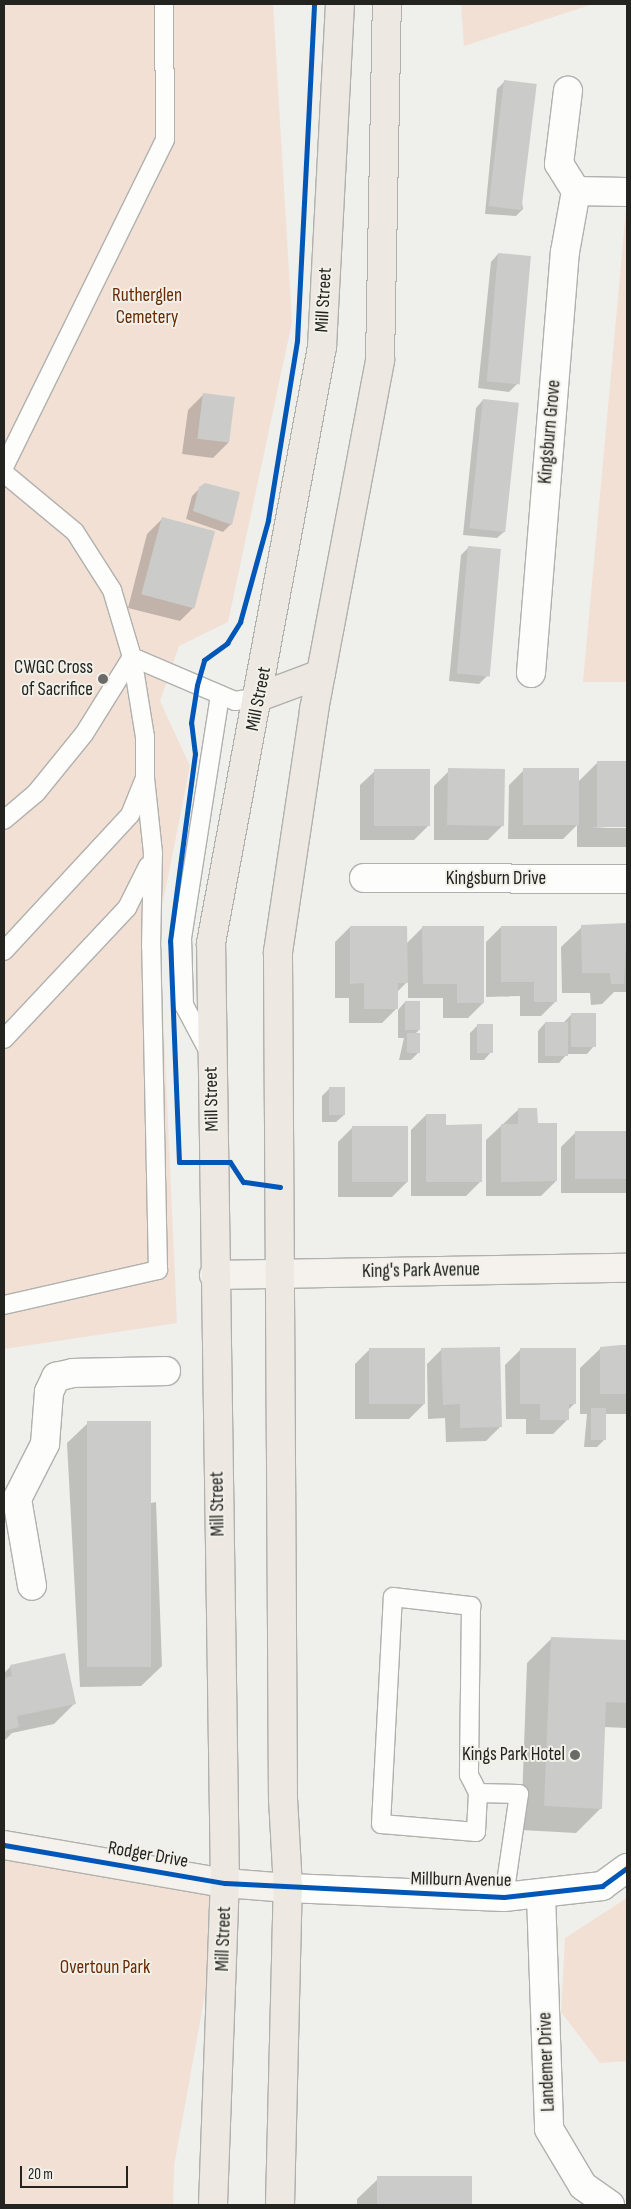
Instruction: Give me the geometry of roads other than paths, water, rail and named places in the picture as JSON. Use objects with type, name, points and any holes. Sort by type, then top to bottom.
[{"type":"main road","name":"Mill Street","points":[[213,2205],[225,1883],[214,1275],[211,944],[259,697],[322,348],[340,4]]},
{"type":"main road","points":[[280,2205],[288,1888],[282,1799],[278,952],[321,674],[380,360],[387,4]]},
{"type":"main road","points":[[259,697],[321,674]]},
{"type":"main road","name":"King's Park Avenue","points":[[214,1275],[627,1268]]},
{"type":"main road","name":"Rodger Drive","points":[[4,1845],[225,1883],[288,1888]]},
{"type":"street","points":[[568,91],[559,164],[576,191],[627,192]]},
{"type":"street","name":"Kingsburn Grove","points":[[531,673],[565,252],[576,191]]},
{"type":"street","name":"Kingsburn Drive","points":[[364,878],[627,880]]},
{"type":"street","points":[[32,1586],[10,1495],[46,1444],[48,1392],[56,1377],[73,1372],[166,1371]]},
{"type":"street","name":"Millburn Avenue","points":[[288,1888],[504,1897],[541,1895],[602,1886],[627,1868]]},
{"type":"street","name":"Landemer Drive","points":[[541,1895],[549,2129],[583,2186],[610,2205]]},
{"type":"lane","points":[[4,468],[166,140],[164,4]]},
{"type":"lane","points":[[4,473],[75,532],[112,590],[132,657],[145,737],[145,778],[152,840],[158,1270],[4,1305]]},
{"type":"lane","points":[[132,657],[235,701],[259,697]]},
{"type":"lane","points":[[4,820],[36,793],[84,734],[132,657]]},
{"type":"lane","points":[[212,1057],[184,1005],[182,938],[220,695]]},
{"type":"lane","points":[[4,951],[109,842],[130,815],[145,778]]},
{"type":"lane","points":[[4,1039],[127,908],[143,884],[152,840]]},
{"type":"lane","points":[[393,1597],[471,1606],[469,1775],[478,1793],[476,1832],[381,1824],[393,1597]]},
{"type":"lane","points":[[478,1793],[519,1794],[504,1897]]},
{"type":"place","name":"CWGC Cross of Sacrifice","points":[[103,679]]},
{"type":"place","name":"Kings Park Hotel","points":[[575,1755]]},
{"type":"park label","name":"Rutherglen Cemetery","points":[[147,307]]},
{"type":"park label","name":"Overtoun Park","points":[[105,1968]]}]
